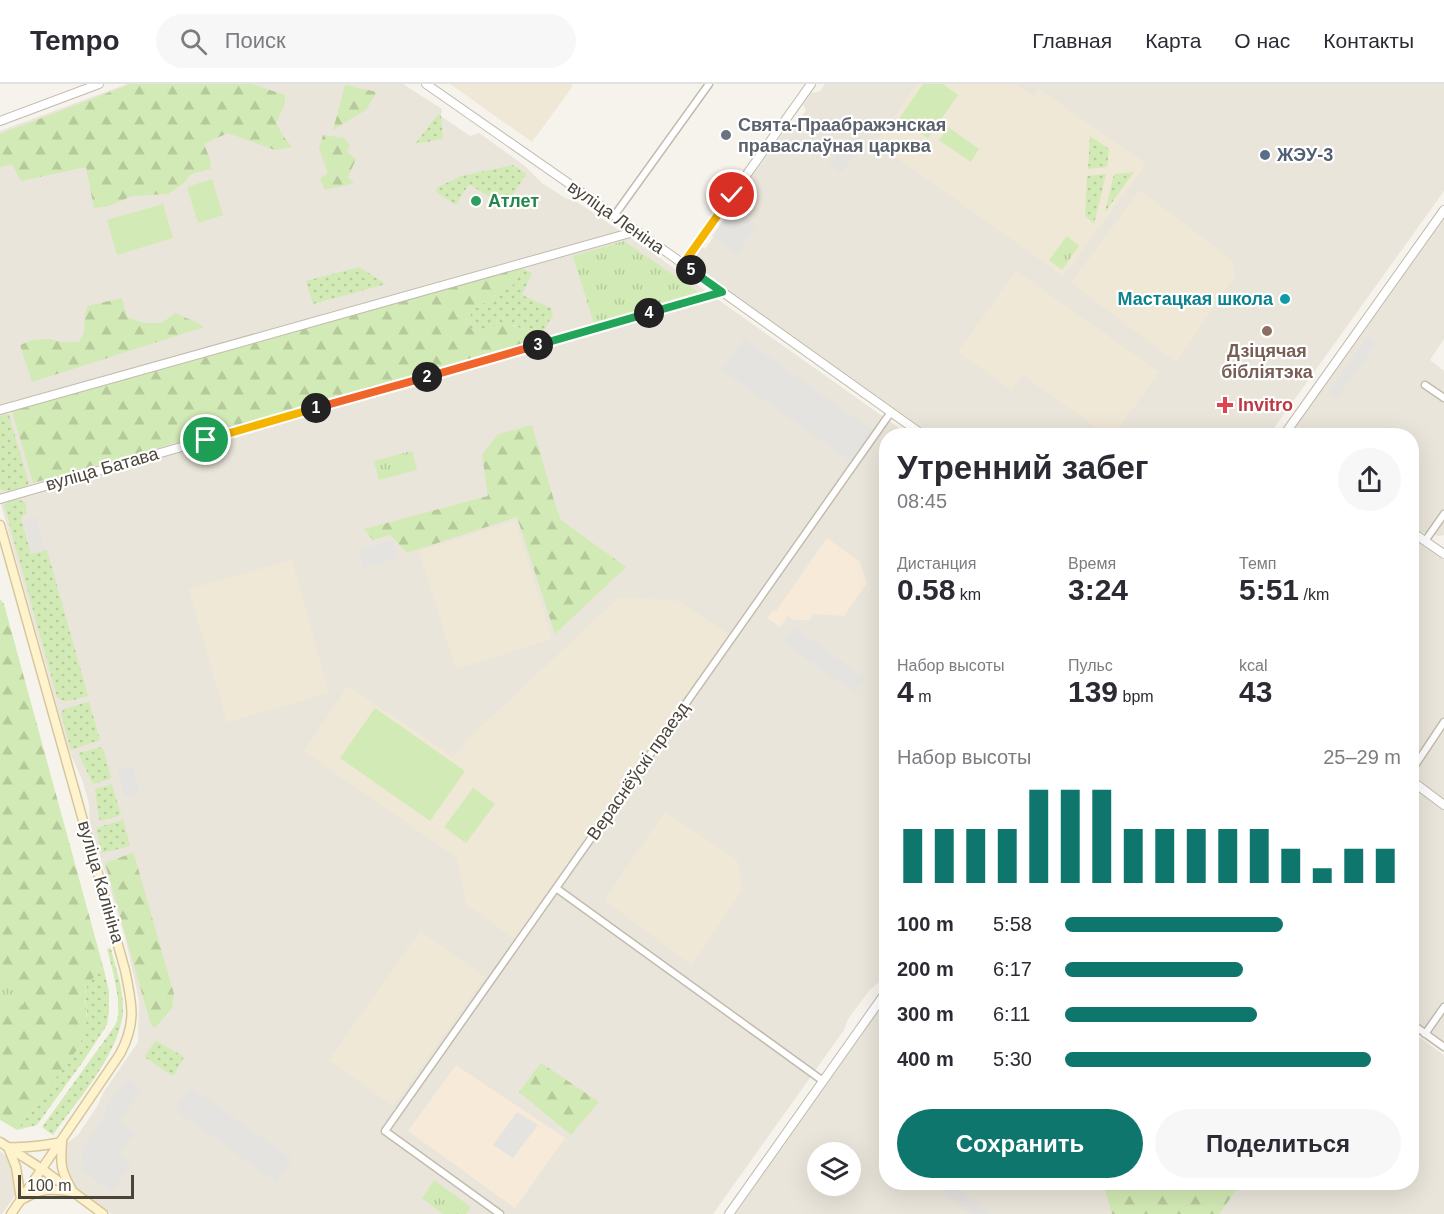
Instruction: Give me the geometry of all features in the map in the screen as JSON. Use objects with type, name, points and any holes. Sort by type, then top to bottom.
[{"type":"main road","name":"вуліца Калініна","points":[[0,525],[63,743],[132,1002],[132,1019],[126,1043],[120,1054],[11,1214]]},
{"type":"main road","points":[[0,1142],[104,1214]]},
{"type":"main road","points":[[8,1147],[24,1148],[62,1142],[60,1157],[63,1175],[73,1192]]},
{"type":"main road","points":[[8,1147],[16,1167],[21,1200],[37,1191],[54,1189],[73,1192]]},
{"type":"street","points":[[0,121],[99,84]]},
{"type":"street","name":"вуліца Леніна","points":[[426,84],[913,428]]},
{"type":"street","points":[[614,216],[709,84]]},
{"type":"street","points":[[683,264],[811,84]]},
{"type":"street","points":[[1289,428],[1444,210]]},
{"type":"street","points":[[0,410],[637,231]]},
{"type":"street","name":"вуліца Батава","points":[[0,499],[722,292]]},
{"type":"street","points":[[1425,385],[1444,398]]},
{"type":"street","name":"Вераснёўскі праезд","points":[[880,428],[891,412]]},
{"type":"street","name":"Вераснёўскі праезд","points":[[500,1214],[385,1131],[879,429]]},
{"type":"street","points":[[1425,542],[1444,514]]},
{"type":"street","points":[[1419,537],[1444,554]]},
{"type":"street","points":[[1419,760],[1444,722]]},
{"type":"street","points":[[1419,786],[1444,805]]},
{"type":"street","points":[[556,888],[823,1081]]},
{"type":"street","points":[[729,1214],[879,1002]]},
{"type":"street","points":[[1425,1034],[1444,1007]]},
{"type":"street","points":[[1419,1029],[1444,1047]]},
{"type":"shaded area","points":[[127,84],[403,84],[442,109],[441,116],[470,136],[479,133],[525,166],[542,183],[565,198],[577,202],[644,247],[899,428],[879,428],[879,982],[869,991],[848,1019],[844,1030],[713,1214],[111,1214],[72,1185],[63,1157],[67,1143],[78,1135],[138,1042],[139,1000],[125,937],[90,824],[89,804],[83,782],[69,750],[0,501],[0,131]]},
{"type":"shaded area","points":[[450,84],[570,84],[573,86],[532,142]]},
{"type":"shaded area","points":[[825,84],[1444,84],[1444,191],[1274,428],[919,428],[697,268],[695,261],[698,253],[702,247],[705,249],[725,221],[725,213],[787,128],[793,129],[806,110],[803,105],[811,93],[820,91]]},
{"type":"shaded area","points":[[917,84],[1015,84],[1034,96],[1039,89],[1146,164],[1063,276],[876,143]]},
{"type":"shaded area","points":[[850,138],[861,146],[841,173],[829,165]]},
{"type":"shaded area","points":[[1140,190],[1232,260],[1235,276],[1176,362],[1071,283]]},
{"type":"shaded area","points":[[733,208],[757,225],[737,254],[712,236]]},
{"type":"shaded area","points":[[1444,217],[1444,339],[1430,360],[1444,371],[1444,535],[1419,532],[1419,428],[1288,428]]},
{"type":"shaded area","points":[[1016,271],[1159,372],[1119,428],[1097,428],[1023,375],[1012,390],[958,352]]},
{"type":"shaded area","points":[[1368,336],[1378,342],[1337,398],[1328,391]]},
{"type":"shaded area","points":[[744,339],[873,431],[851,462],[722,370]]},
{"type":"shaded area","points":[[36,517],[45,549],[32,552],[23,521]]},
{"type":"shaded area","points":[[515,521],[552,639],[456,669],[419,551]]},
{"type":"shaded area","points":[[827,538],[860,562],[867,583],[844,616],[814,614],[809,620],[794,620],[788,616],[780,627],[767,618],[773,610],[776,611]]},
{"type":"shaded area","points":[[392,540],[398,558],[364,568],[359,550]]},
{"type":"shaded area","points":[[1419,543],[1444,560],[1444,1042],[1419,1025]]},
{"type":"shaded area","points":[[292,560],[329,693],[227,722],[189,589]]},
{"type":"shaded area","points":[[619,597],[679,601],[730,635],[516,939],[466,905],[457,858],[304,751],[348,686],[453,757],[473,734]]},
{"type":"shaded area","points":[[793,627],[866,678],[855,693],[782,642]]},
{"type":"shaded area","points":[[133,766],[140,792],[125,796],[117,770]]},
{"type":"shaded area","points":[[665,812],[737,860],[743,889],[692,965],[604,900]]},
{"type":"shaded area","points":[[420,931],[485,977],[393,1106],[329,1060]]},
{"type":"shaded area","points":[[879,1009],[879,1190],[1419,1190],[1419,1037],[1444,1055],[1444,1214],[735,1214]]},
{"type":"shaded area","points":[[456,1065],[565,1138],[515,1208],[408,1131]]},
{"type":"shaded area","points":[[127,1078],[143,1090],[118,1121],[135,1133],[119,1154],[132,1165],[111,1192],[84,1171],[82,1149],[105,1116],[106,1107]]},
{"type":"shaded area","points":[[191,1087],[292,1159],[276,1182],[175,1110]]},
{"type":"shaded area","points":[[517,1112],[538,1125],[513,1158],[493,1145]]},
{"type":"shaded area","points":[[0,1151],[10,1159],[13,1165],[16,1185],[14,1197],[2,1214],[0,1214]]},
{"type":"shaded area","points":[[946,1190],[958,1190],[991,1214],[971,1214],[943,1194]]},
{"type":"green space","points":[[131,84],[252,84],[285,95],[285,104],[276,123],[292,147],[275,150],[228,133],[204,144],[211,169],[191,174],[184,183],[168,194],[132,196],[109,206],[94,208],[86,167],[21,181],[12,164],[0,167],[0,134]]},
{"type":"green space","points":[[923,84],[943,84],[958,95],[928,138],[899,119]]},
{"type":"green space","points":[[345,85],[377,92],[366,110],[333,130]]},
{"type":"green space","points":[[438,114],[441,116],[443,139],[415,144]]},
{"type":"green space","points":[[948,127],[979,149],[971,162],[939,140]]},
{"type":"green space","points":[[323,135],[344,138],[350,145],[347,152],[356,159],[348,177],[354,183],[325,190],[320,178],[328,173],[319,149]]},
{"type":"green space","points":[[1090,136],[1109,149],[1107,167],[1088,169]]},
{"type":"green space","points":[[513,165],[526,174],[505,207],[469,184],[456,205],[437,193],[438,187],[461,176]]},
{"type":"green space","points":[[1134,172],[1105,212],[1114,174]]},
{"type":"green space","points":[[1106,174],[1094,224],[1085,216],[1087,176]]},
{"type":"green space","points":[[212,179],[223,215],[198,223],[187,187]]},
{"type":"green space","points":[[163,204],[173,238],[117,255],[107,220]]},
{"type":"green space","points":[[1067,236],[1079,246],[1062,270],[1049,260]]},
{"type":"green space","points":[[624,241],[698,292],[594,324],[573,256]]},
{"type":"green space","points":[[359,267],[386,284],[313,304],[306,281]]},
{"type":"green space","points":[[519,267],[532,273],[522,295],[551,308],[553,315],[544,330],[536,333],[523,330],[515,325],[495,326],[488,332],[477,332],[467,326],[472,310],[513,285],[510,270]]},
{"type":"green space","points":[[510,270],[517,276],[513,285],[472,310],[467,326],[477,332],[488,332],[501,325],[511,325],[536,333],[535,341],[33,483],[12,411]]},
{"type":"green space","points":[[122,298],[127,317],[144,323],[162,323],[175,313],[204,327],[32,382],[20,345],[32,340],[49,339],[79,342],[84,333],[88,306]]},
{"type":"green space","points":[[7,414],[29,483],[10,491],[0,489],[0,416]]},
{"type":"green space","points":[[532,425],[561,520],[626,567],[555,634],[517,517],[407,553],[390,535],[373,540],[364,529],[488,496],[482,455],[498,434]]},
{"type":"green space","points":[[412,451],[417,470],[379,480],[374,461]]},
{"type":"green space","points":[[17,499],[25,502],[27,513],[21,518],[31,554],[47,550],[88,696],[68,701],[57,697],[4,505]]},
{"type":"green space","points":[[0,599],[4,604],[104,970],[94,977],[86,990],[87,1021],[80,1044],[17,1130],[0,1120]]},
{"type":"green space","points":[[89,702],[100,740],[71,750],[61,713],[64,709]]},
{"type":"green space","points":[[375,708],[465,771],[430,821],[340,758]]},
{"type":"green space","points":[[101,747],[111,777],[93,784],[79,753]]},
{"type":"green space","points":[[112,784],[121,815],[101,821],[95,789]]},
{"type":"green space","points":[[473,788],[495,804],[466,843],[444,827]]},
{"type":"green space","points":[[123,820],[130,846],[102,853],[96,828]]},
{"type":"green space","points":[[132,853],[174,994],[172,1008],[155,1028],[151,1025],[105,863]]},
{"type":"green space","points":[[109,948],[122,996],[123,1012],[120,1028],[96,1076],[53,1135],[42,1127],[117,1021],[117,995],[107,949]]},
{"type":"green space","points":[[104,970],[109,991],[107,1025],[37,1125],[17,1130],[75,1052],[87,1016],[85,995],[87,983]]},
{"type":"green space","points":[[0,977],[29,994],[22,1006],[0,993]]},
{"type":"green space","points":[[155,1041],[184,1057],[174,1075],[146,1058],[145,1056]]},
{"type":"green space","points":[[541,1063],[599,1102],[571,1135],[519,1092]]},
{"type":"green space","points":[[434,1180],[471,1207],[466,1214],[443,1214],[422,1198]]},
{"type":"green space","points":[[1105,1190],[1236,1190],[1219,1214],[1112,1214]]},
{"type":"place","name":"Свята-Праабражэнская праваслаўная царква","points":[[726,135]]},
{"type":"place","name":"ЖЭУ-3","points":[[1265,155]]},
{"type":"place","name":"Атлет","points":[[476,201]]},
{"type":"place","name":"Мастацкая школа","points":[[1285,299]]},
{"type":"place","name":"Дзіцячая бібліятэка","points":[[1267,331]]},
{"type":"place","name":"Invitro","points":[[1225,405]]},
{"type":"route","points":[[206,440],[722,292],[683,264],[732,195]]}]
